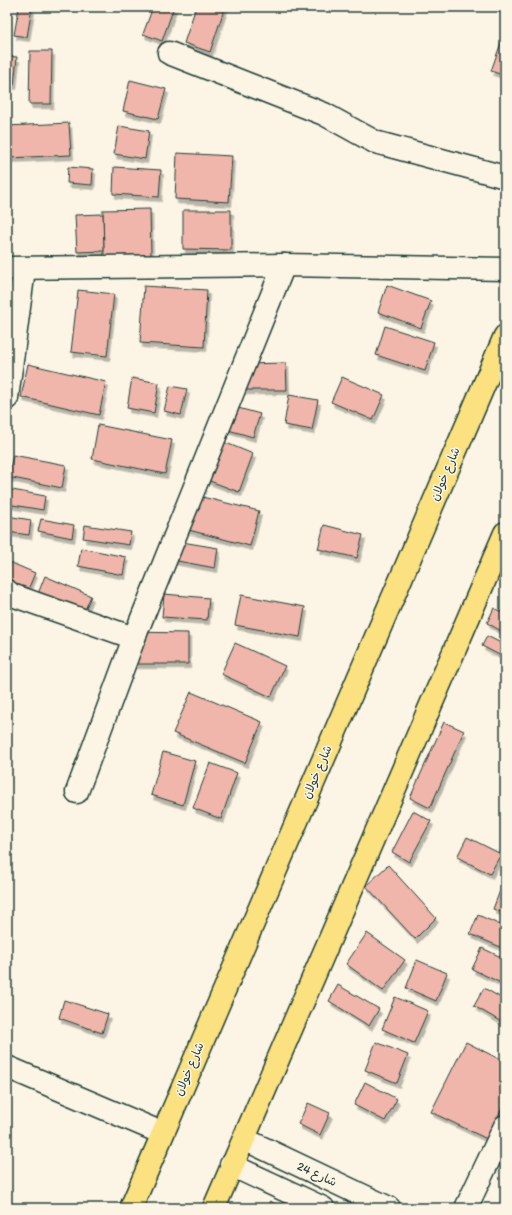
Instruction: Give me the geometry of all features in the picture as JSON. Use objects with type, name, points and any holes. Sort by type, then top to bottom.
[{"type":"main road","name":"شارع خولان","points":[[131,1208],[505,336]]},
{"type":"main road","points":[[214,1208],[231,1165],[244,1139],[505,534]]},
{"type":"street","points":[[169,53],[324,114],[375,142],[505,177]]},
{"type":"street","points":[[77,792],[134,638],[284,265]]},
{"type":"street","points":[[7,398],[16,268],[284,265],[505,269]]},
{"type":"street","points":[[7,590],[12,595],[134,638]]},
{"type":"street","points":[[7,1067],[162,1133]]},
{"type":"street","points":[[466,1208],[505,1126]]},
{"type":"street","name":"شارع 24","points":[[244,1139],[389,1208]]},
{"type":"street","points":[[231,1165],[323,1208]]},
{"type":"building","points":[[19,7],[32,8],[27,37],[14,35]]},
{"type":"building","points":[[153,7],[174,7],[162,41],[143,34]]},
{"type":"building","points":[[196,7],[225,7],[210,52],[184,43]]},
{"type":"building","points":[[503,37],[505,38],[505,76],[491,71]]},
{"type":"building","points":[[30,51],[52,51],[51,104],[29,104]]},
{"type":"building","points":[[7,56],[17,57],[14,85],[7,84]]},
{"type":"building","points":[[130,80],[166,89],[158,119],[123,111]]},
{"type":"building","points":[[69,123],[71,155],[9,158],[7,126]]},
{"type":"building","points":[[119,126],[149,131],[145,159],[114,154]]},
{"type":"building","points":[[177,153],[232,156],[229,202],[175,199]]},
{"type":"building","points":[[68,167],[93,169],[92,185],[67,183]]},
{"type":"building","points":[[114,167],[161,170],[159,197],[113,194]]},
{"type":"building","points":[[150,209],[151,256],[104,257],[103,210]]},
{"type":"building","points":[[183,210],[231,210],[231,250],[183,249]]},
{"type":"building","points":[[103,214],[104,251],[77,252],[75,215]]},
{"type":"building","points":[[387,285],[431,301],[421,328],[378,312]]},
{"type":"building","points":[[144,286],[207,290],[204,347],[140,343]]},
{"type":"building","points":[[78,290],[114,294],[107,356],[71,352]]},
{"type":"building","points":[[385,326],[434,342],[425,371],[376,355]]},
{"type":"building","points":[[286,363],[287,390],[244,390],[243,364]]},
{"type":"building","points":[[28,364],[106,382],[99,415],[21,397]]},
{"type":"building","points":[[342,377],[384,395],[373,420],[331,402]]},
{"type":"building","points":[[132,378],[159,383],[154,413],[127,408]]},
{"type":"building","points":[[170,386],[187,389],[181,415],[164,411]]},
{"type":"building","points":[[289,395],[318,400],[312,430],[284,425]]},
{"type":"building","points":[[220,403],[260,414],[253,437],[214,426]]},
{"type":"building","points":[[98,425],[172,440],[165,474],[92,459]]},
{"type":"building","points":[[209,436],[253,454],[239,492],[194,475]]},
{"type":"building","points":[[13,455],[66,465],[62,488],[8,477]]},
{"type":"building","points":[[7,489],[45,496],[43,510],[7,504]]},
{"type":"building","points":[[190,494],[259,511],[250,546],[181,528]]},
{"type":"building","points":[[7,516],[31,520],[29,535],[7,532]]},
{"type":"building","points":[[41,519],[74,525],[72,538],[38,531]]},
{"type":"building","points":[[85,525],[131,532],[129,545],[83,538]]},
{"type":"building","points":[[324,525],[363,535],[357,558],[318,549]]},
{"type":"building","points":[[176,541],[218,548],[215,568],[172,560]]},
{"type":"building","points":[[81,548],[126,557],[123,575],[78,566]]},
{"type":"building","points":[[7,561],[35,573],[25,597],[7,589]]},
{"type":"building","points":[[45,576],[91,596],[79,624],[34,604]]},
{"type":"building","points":[[164,594],[209,598],[207,620],[162,617]]},
{"type":"building","points":[[241,595],[305,607],[300,637],[235,625]]},
{"type":"building","points":[[494,608],[505,614],[505,633],[487,623]]},
{"type":"building","points":[[128,632],[188,633],[188,664],[128,664]]},
{"type":"building","points":[[487,636],[505,645],[505,658],[482,646]]},
{"type":"building","points":[[235,643],[285,666],[271,697],[221,674]]},
{"type":"building","points":[[191,692],[262,722],[245,763],[173,733]]},
{"type":"building","points":[[444,722],[464,731],[430,808],[410,798]]},
{"type":"building","points":[[163,752],[195,761],[183,805],[151,795]]},
{"type":"building","points":[[210,763],[237,773],[221,819],[193,808]]},
{"type":"building","points":[[413,811],[431,821],[409,862],[392,852]]},
{"type":"building","points":[[467,837],[501,854],[490,874],[457,857]]},
{"type":"building","points":[[388,865],[436,918],[415,939],[366,886]]},
{"type":"building","points":[[503,883],[505,884],[505,914],[493,909]]},
{"type":"building","points":[[478,915],[505,927],[505,949],[470,934]]},
{"type":"building","points":[[367,933],[405,960],[383,991],[346,964]]},
{"type":"building","points":[[482,948],[505,959],[505,985],[472,969]]},
{"type":"building","points":[[417,960],[447,973],[436,1001],[406,988]]},
{"type":"building","points":[[338,985],[379,1009],[369,1026],[329,1001]]},
{"type":"building","points":[[484,988],[505,1000],[505,1024],[474,1006]]},
{"type":"building","points":[[395,997],[428,1011],[414,1043],[382,1029]]},
{"type":"building","points":[[64,1000],[108,1014],[102,1033],[59,1018]]},
{"type":"building","points":[[376,1042],[408,1055],[397,1083],[365,1070]]},
{"type":"building","points":[[466,1042],[505,1062],[505,1102],[487,1139],[431,1112]]},
{"type":"building","points":[[365,1082],[397,1099],[385,1121],[354,1105]]},
{"type":"building","points":[[308,1103],[330,1113],[320,1135],[298,1124]]},
{"type":"building","points":[[270,1201],[283,1208],[266,1208]]}]
